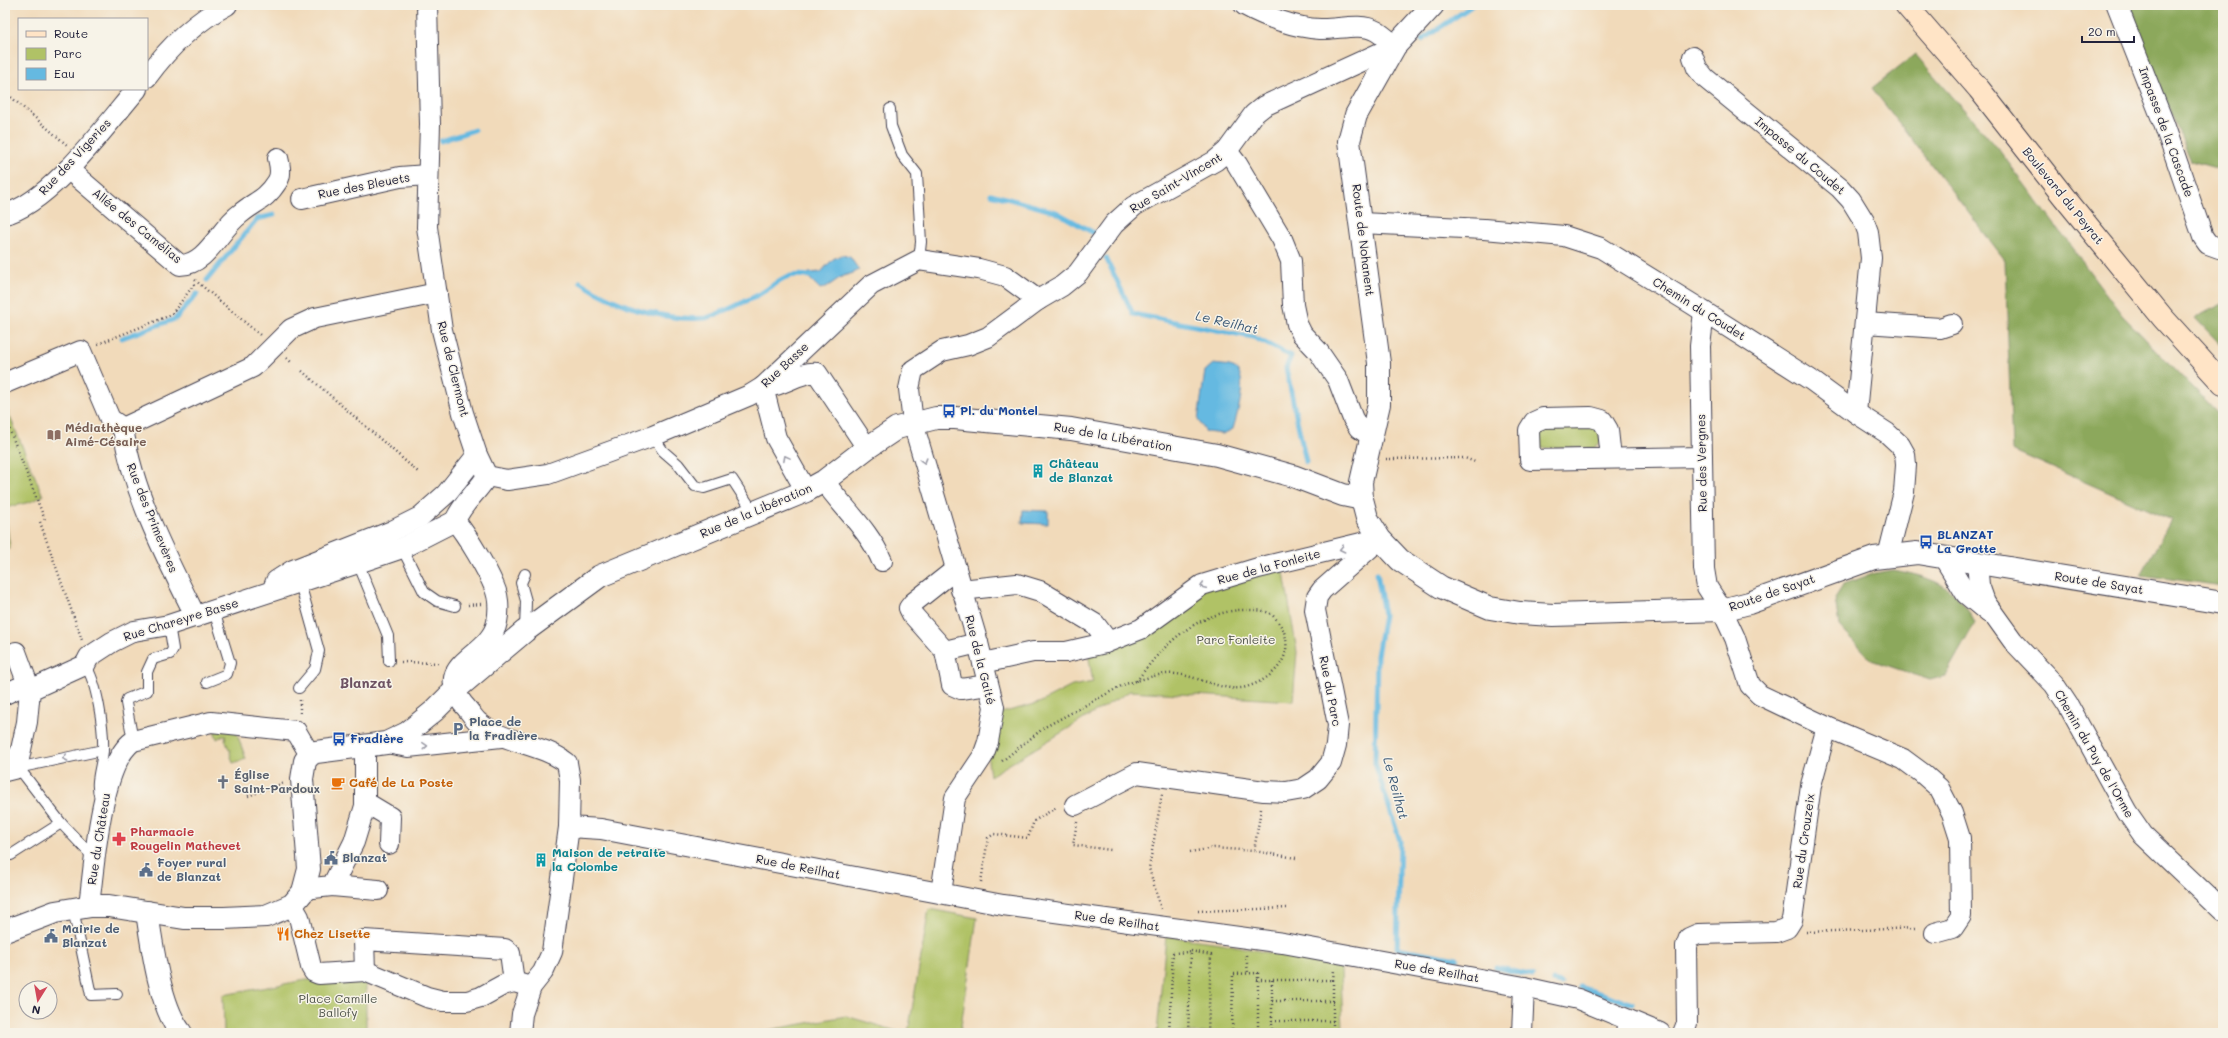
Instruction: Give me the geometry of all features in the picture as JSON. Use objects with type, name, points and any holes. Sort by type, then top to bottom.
[{"type":"main road","name":"Boulevard du Peyrat","points":[[1906,5],[1979,89],[2064,198],[2163,318],[2223,384]]},
{"type":"street","points":[[148,76],[168,50],[208,15],[227,5]]},
{"type":"street","name":"Rue de Clermont","points":[[427,5],[430,124],[427,175],[427,227],[442,330],[463,413],[477,456],[487,476]]},
{"type":"street","points":[[1244,5],[1258,13],[1286,22],[1320,29],[1358,28],[1375,30],[1395,46]]},
{"type":"street","name":"Route de Nohanent","points":[[1362,499],[1361,482],[1379,404],[1379,363],[1350,141],[1356,115],[1395,46],[1433,5]]},
{"type":"street","name":"Impasse de la Cascade","points":[[2117,5],[2164,124],[2203,237],[2214,248],[2223,246]]},
{"type":"street","name":"Rue Saint-Vincent","points":[[913,423],[909,389],[913,370],[942,351],[968,345],[988,337],[1038,300],[1062,286],[1078,273],[1114,224],[1134,206],[1198,171],[1227,151],[1254,114],[1264,106],[1395,46]]},
{"type":"street","name":"Impasse du Coudet","points":[[1693,57],[1697,68],[1705,78],[1840,188],[1852,200],[1864,221],[1870,246],[1871,267],[1856,413]]},
{"type":"street","name":"Rue des Vigeries","points":[[5,214],[17,211],[43,195],[74,162],[136,90]]},
{"type":"street","points":[[1227,151],[1237,164],[1278,233],[1291,261],[1293,305],[1297,324],[1302,334],[1318,351],[1338,380],[1353,419],[1369,445]]},
{"type":"street","points":[[193,273],[201,257],[239,214],[262,201],[270,191],[278,180],[280,171],[278,158]]},
{"type":"street","name":"Allée des Camélias","points":[[74,162],[180,265],[193,273]]},
{"type":"street","name":"Rue des Bleuets","points":[[302,199],[400,177],[427,175]]},
{"type":"street","name":"Chemin du Coudet","points":[[1361,223],[1525,231],[1564,236],[1601,248],[1704,312],[1811,380],[1856,413],[1887,433],[1900,445],[1905,454],[1906,465],[1904,492],[1888,556]]},
{"type":"street","points":[[919,260],[979,269],[1005,276],[1038,300]]},
{"type":"street","name":"Rue Basse","points":[[487,476],[507,480],[548,474],[653,436],[750,395],[763,387],[871,284],[919,260]]},
{"type":"street","points":[[5,383],[81,351],[110,419],[123,428],[253,367],[291,329],[315,318],[437,293]]},
{"type":"street","name":"Rue des Vergnes","points":[[1704,312],[1700,346],[1704,569],[1707,587],[1722,610]]},
{"type":"street","points":[[1866,323],[1940,328],[1952,324]]},
{"type":"street","points":[[867,448],[817,373],[809,372],[775,387],[763,387],[776,438],[815,486],[855,518],[879,552],[882,561]]},
{"type":"street","name":"Rue de la Libération","points":[[455,690],[525,631],[600,576],[754,513],[815,486],[897,428],[936,418],[955,418],[1071,429],[1217,455],[1293,476],[1343,495],[1362,499]]},
{"type":"street","name":"Rue de la Gaité","points":[[913,423],[978,644],[994,707],[988,742],[983,756],[954,798],[941,893]]},
{"type":"street","name":"Rue des Primevères","points":[[123,428],[127,456],[161,547],[205,614]]},
{"type":"street","points":[[273,591],[276,581],[293,570],[392,531],[420,517],[446,494],[477,456]]},
{"type":"street","points":[[1611,458],[1702,456]]},
{"type":"street","points":[[487,476],[481,487],[459,511],[455,521],[494,587],[498,603],[496,624],[488,642],[458,667],[453,682],[455,690],[476,720],[501,737],[557,755],[567,763],[570,780],[569,827],[552,952],[543,972],[522,985],[504,985],[481,997],[467,1001],[443,1001],[427,997],[365,972],[319,974],[314,972],[311,967],[299,917],[298,897],[308,869],[309,854],[302,768],[310,754],[330,749],[386,744],[408,747],[501,737]]},
{"type":"street","name":"Route de Sayat","points":[[1362,499],[1367,518],[1380,539],[1400,560],[1441,587],[1490,608],[1520,613],[1553,614],[1722,610],[1749,603],[1874,558],[1917,553],[2223,603]]},
{"type":"street","name":"Rue Chareyre Basse","points":[[5,694],[18,688],[30,690],[87,661],[112,642],[134,632],[169,625],[205,614],[402,548],[455,521]]},
{"type":"street","name":"Rue de la Fonleite","points":[[983,663],[1033,652],[1066,652],[1105,643],[1141,629],[1202,586],[1258,568],[1380,539]]},
{"type":"street","name":"Rue du Parc","points":[[1075,805],[1137,772],[1264,792],[1286,792],[1303,788],[1318,778],[1330,763],[1336,745],[1338,725],[1315,610],[1317,597],[1333,579],[1380,539]]},
{"type":"street","points":[[1944,558],[1966,594],[1994,617]]},
{"type":"street","name":"Chemin du Puy de l'Orme","points":[[1977,562],[1979,585],[1985,602],[1994,617],[2054,684],[2068,705],[2127,812],[2143,835],[2223,911]]},
{"type":"street","points":[[956,569],[913,603],[910,608],[912,614],[945,651],[952,685],[961,689],[988,685]]},
{"type":"street","points":[[961,590],[1017,584],[1040,591],[1095,624],[1104,636],[1105,643]]},
{"type":"street","points":[[1722,610],[1735,638],[1746,677],[1753,690],[1826,727],[1903,760],[1922,773],[1939,788],[1952,813],[1960,838],[1961,916],[1953,928],[1935,934]]},
{"type":"street","points":[[945,651],[978,644]]},
{"type":"street","points":[[11,770],[27,722],[30,690],[16,652]]},
{"type":"street","points":[[386,744],[407,733],[434,711],[455,690]]},
{"type":"street","points":[[133,741],[211,722],[296,731],[310,754]]},
{"type":"street","name":"Rue du Crouzeix","points":[[1787,928],[1792,920],[1811,786],[1826,727]]},
{"type":"street","name":"Rue du Château","points":[[82,908],[90,897],[103,804],[117,762],[124,747],[133,741]]},
{"type":"street","points":[[332,886],[354,842],[365,802],[365,747]]},
{"type":"street","points":[[365,802],[390,818],[389,844]]},
{"type":"street","name":"Rue de Reilhat","points":[[569,827],[601,829],[1003,905],[1282,943],[1524,987],[1578,999],[1622,1025],[1660,1033]]},
{"type":"street","points":[[5,931],[55,912],[82,908],[109,906],[184,918],[266,916],[298,897],[332,886],[378,890]]},
{"type":"street","points":[[147,912],[165,1000],[174,1024],[181,1033]]},
{"type":"street","points":[[1683,1033],[1687,1023],[1686,946],[1689,938],[1698,934],[1776,932],[1787,928]]},
{"type":"street","points":[[365,972],[364,940],[505,948],[510,953],[522,985],[522,1014],[520,1033]]},
{"type":"street","points":[[1522,1033],[1524,987]]},
{"type":"lane","points":[[890,109],[891,126],[902,155],[918,174],[921,242],[919,260]]},
{"type":"lane","points":[[653,436],[663,451],[678,464],[695,486],[704,488],[732,479],[754,513]]},
{"type":"lane","points":[[402,548],[424,592],[437,601],[455,606]]},
{"type":"lane","points":[[358,563],[388,636],[388,661]]},
{"type":"lane","points":[[525,574],[521,583],[526,601],[525,631]]},
{"type":"lane","points":[[300,583],[319,651],[315,669],[300,688]]},
{"type":"lane","points":[[205,614],[230,663],[227,674],[207,682]]},
{"type":"lane","points":[[133,741],[126,703],[127,699],[147,691],[147,672],[153,659],[170,654],[173,649],[169,625]]},
{"type":"lane","points":[[87,661],[96,688],[103,750],[97,790],[103,804]]},
{"type":"lane","points":[[5,750],[11,770],[95,859]]},
{"type":"lane","points":[[11,770],[103,750]]},
{"type":"lane","points":[[11,855],[61,822]]},
{"type":"lane","points":[[82,908],[91,995],[117,994]]},
{"type":"path","points":[[5,92],[74,162]]},
{"type":"path","points":[[81,351],[171,315],[193,273],[292,363]]},
{"type":"path","points":[[302,371],[418,472]]},
{"type":"path","points":[[5,418],[45,520]]},
{"type":"path","points":[[1369,445],[1385,459],[1465,458],[1475,462]]},
{"type":"path","points":[[40,522],[87,661]]},
{"type":"path","points":[[455,606],[498,603]]},
{"type":"path","points":[[972,772],[989,771],[1046,727],[1094,699],[1125,684],[1136,682],[1167,674],[1193,677],[1222,686],[1246,687],[1273,674],[1281,664],[1286,653],[1286,636],[1281,624],[1269,613],[1250,610],[1222,612],[1195,623],[1170,643],[1136,682]]},
{"type":"path","points":[[388,661],[445,663],[458,667]]},
{"type":"path","points":[[300,688],[300,715]]},
{"type":"path","points":[[1158,912],[1162,913],[1150,868],[1165,776]]},
{"type":"path","points":[[248,796],[286,782],[302,779]]},
{"type":"path","points":[[1254,851],[1264,792]]},
{"type":"path","points":[[981,885],[988,838],[994,834],[1028,838],[1034,821],[1067,802],[1075,805],[1077,816],[1073,845],[1111,850]]},
{"type":"path","points":[[1190,852],[1214,848],[1239,849],[1296,858]]},
{"type":"path","points":[[1194,912],[1288,908]]},
{"type":"path","points":[[1787,928],[1804,932],[1916,928],[1935,934]]},
{"type":"path","points":[[1169,1033],[1173,953],[1191,952],[1211,955],[1208,1033]]},
{"type":"path","points":[[1188,1033],[1191,952]]},
{"type":"path","points":[[1232,1033],[1233,974],[1258,973],[1258,1033]]},
{"type":"path","points":[[1258,980],[1333,980],[1333,1033]]},
{"type":"path","points":[[1272,980],[1272,1033]]},
{"type":"path","points":[[1272,1001],[1333,1001]]},
{"type":"path","points":[[1272,1021],[1333,1021]]},
{"type":"green space","points":[[2126,5],[2223,5],[2223,170],[2191,161]]},
{"type":"green space","points":[[1915,54],[1996,146],[2122,315],[2223,419],[2223,586],[2141,575],[2171,520],[2012,450],[2005,260],[1872,88]]},
{"type":"green space","points":[[2223,303],[2223,347],[2195,318]]},
{"type":"green space","points":[[5,405],[43,496],[30,502],[5,508]]},
{"type":"green space","points":[[1541,426],[1597,427],[1601,442],[1594,448],[1541,448],[1537,442],[1537,434]]},
{"type":"green space","points":[[5,510],[10,549],[5,550]]},
{"type":"green space","name":"Parc Fonleite","points":[[1283,567],[1297,652],[1293,701],[1130,691],[990,776],[988,761],[997,714],[1039,703],[1072,686],[1093,682],[1088,653],[1203,589]]},
{"type":"green space","points":[[1894,570],[1921,576],[1942,585],[1960,600],[1968,610],[1975,623],[1945,676],[1930,680],[1871,660],[1839,626],[1835,598],[1844,584],[1875,573]]},
{"type":"green space","points":[[214,730],[236,731],[246,759],[233,763],[230,753],[231,750],[229,750],[225,739],[226,736],[224,735],[217,739]]},
{"type":"green space","points":[[929,909],[977,918],[960,1033],[908,1033]]},
{"type":"green space","points":[[1166,936],[1221,943],[1341,968],[1343,1033],[1157,1033]]},
{"type":"green space","name":"Place Camille Ballofy","points":[[366,978],[366,1033],[224,1033],[223,995],[306,980]]},
{"type":"green space","points":[[846,1016],[903,1033],[752,1033]]},
{"type":"water","points":[[842,255],[850,257],[859,270],[843,276],[820,289],[808,277],[809,273],[821,272],[833,259]]},
{"type":"water","points":[[1213,364],[1235,368],[1241,379],[1241,397],[1233,429],[1223,434],[1206,432],[1198,420],[1205,371]]},
{"type":"water","points":[[1023,510],[1048,511],[1048,524],[1022,523]]},
{"type":"waterway","points":[[1422,40],[1473,5]]},
{"type":"waterway","points":[[441,141],[474,130]]},
{"type":"waterway","name":"Le Reilhat","points":[[991,194],[1056,212],[1094,233]]},
{"type":"waterway","points":[[207,280],[257,219],[274,215]]},
{"type":"waterway","name":"Le Reilhat","points":[[1106,258],[1133,314],[1253,337],[1291,356],[1286,368],[1306,462]]},
{"type":"waterway","points":[[580,282],[608,298],[640,310],[673,317],[705,318],[722,312],[764,292],[785,277],[799,275],[810,276]]},
{"type":"waterway","points":[[122,338],[175,319],[197,294]]},
{"type":"waterway","name":"Le Reilhat","points":[[1377,573],[1384,615],[1377,656],[1375,763],[1400,841],[1397,948],[1457,959]]},
{"type":"waterway","name":"Le Reilhat","points":[[1496,967],[1533,976]]},
{"type":"waterway","name":"Le Reilhat","points":[[1553,981],[1561,983]]},
{"type":"waterway","name":"Le Reilhat","points":[[1580,987],[1632,1004]]},
{"type":"place","name":"Pl. du Montel","points":[[949,411]]},
{"type":"place","name":"Médiathèque Aimé-Césaire","points":[[54,435]]},
{"type":"place","name":"Château de Blanzat","points":[[1038,471]]},
{"type":"place","name":"BLANZAT La Grotte","points":[[1926,542]]},
{"type":"place","name":"Place de la Fradière","points":[[458,729]]},
{"type":"place","name":"Fradière","points":[[339,739]]},
{"type":"place","name":"Église Saint-Pardoux","points":[[223,782]]},
{"type":"place","name":"Café de La Poste","points":[[338,783]]},
{"type":"place","name":"Pharmacie Rougelin Mathevet","points":[[119,839]]},
{"type":"place","name":"Blanzat","points":[[331,858]]},
{"type":"place","name":"Maison de retraite la Colombe","points":[[541,860]]},
{"type":"place","name":"Foyer rural de Blanzat","points":[[146,870]]},
{"type":"place","name":"Chez Lisette","points":[[283,934]]},
{"type":"place","name":"Mairie de Blanzat","points":[[51,936]]},
{"type":"district","name":"Blanzat","points":[[366,683]]}]
